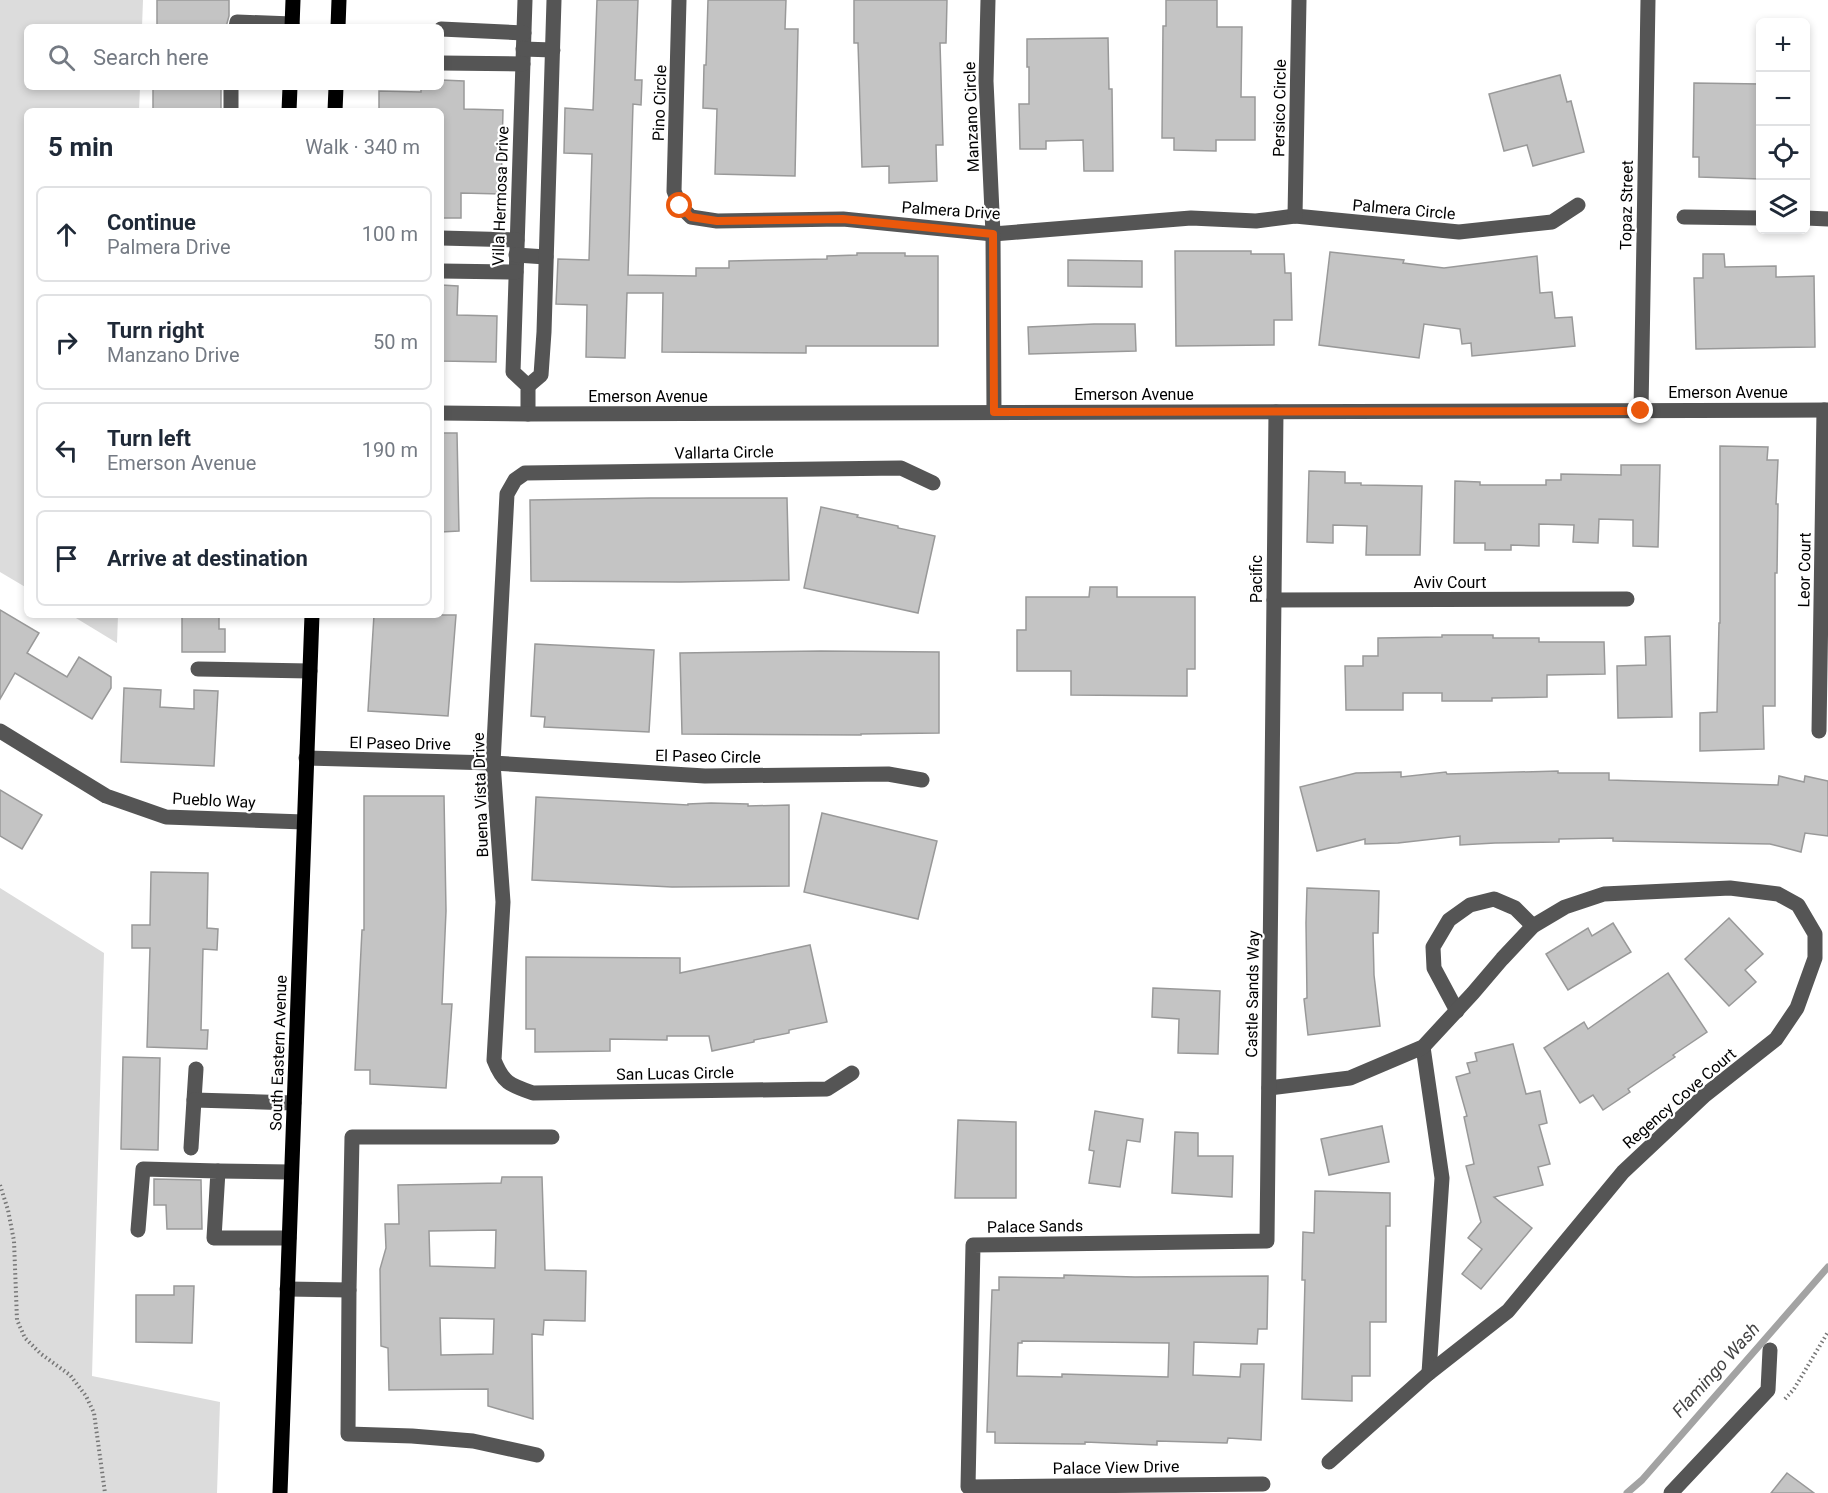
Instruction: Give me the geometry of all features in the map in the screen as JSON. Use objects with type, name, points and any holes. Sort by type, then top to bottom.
[{"type":"main road","points":[[292,24],[293,0]]},
{"type":"main road","points":[[338,24],[339,0]]},
{"type":"main road","points":[[289,108],[290,90]]},
{"type":"main road","points":[[335,108],[336,90]]},
{"type":"main road","name":"South Eastern Avenue","points":[[280,1493],[312,618]]},
{"type":"street","name":"Villa Hermosa Drive","points":[[525,0],[513,372],[528,386]]},
{"type":"street","points":[[528,414],[528,386],[541,375],[554,0]]},
{"type":"street","name":"Pino Circle","points":[[680,0],[674,191],[680,206]]},
{"type":"street","name":"Manzano Circle","points":[[988,0],[986,81],[993,234],[994,412]]},
{"type":"street","name":"Persico Circle","points":[[1295,216],[1299,0]]},
{"type":"street","name":"Topaz Street","points":[[1641,411],[1648,0]]},
{"type":"street","points":[[237,24],[237,22],[274,24]]},
{"type":"street","points":[[444,29],[524,33]]},
{"type":"street","points":[[444,63],[523,57],[553,50]]},
{"type":"street","points":[[231,90],[231,108]]},
{"type":"street","name":"Palmera Circle","points":[[1295,216],[1459,232],[1552,222],[1578,205]]},
{"type":"street","name":"Palmera Drive","points":[[680,206],[691,217],[717,221],[843,219],[993,234],[1191,218],[1256,221],[1295,216]]},
{"type":"street","points":[[1684,218],[1756,218]]},
{"type":"street","points":[[1810,218],[1828,219]]},
{"type":"street","points":[[444,238],[517,240]]},
{"type":"street","points":[[516,255],[546,256]]},
{"type":"street","points":[[444,271],[516,272]]},
{"type":"street","name":"Emerson Avenue","points":[[444,413],[1826,410]]},
{"type":"street","name":"Leor Court","points":[[1820,731],[1826,410]]},
{"type":"street","name":"Pacific","points":[[1273,747],[1276,412]]},
{"type":"street","name":"Vallarta Circle","points":[[515,480],[525,473],[901,468],[933,483]]},
{"type":"street","name":"Buena Vista Drive","points":[[500,1074],[494,1060],[503,902],[494,763],[507,494],[515,480]]},
{"type":"street","name":"Aviv Court","points":[[1274,600],[1627,599]]},
{"type":"street","points":[[198,669],[310,671]]},
{"type":"street","name":"Pueblo Way","points":[[0,731],[106,796],[166,817],[304,822]]},
{"type":"street","name":"Castle Sands Way","points":[[1268,1241],[1273,747]]},
{"type":"street","name":"El Paseo Drive","points":[[306,758],[494,763]]},
{"type":"street","name":"El Paseo Circle","points":[[494,763],[705,776],[888,774],[921,780]]},
{"type":"street","name":"Regency Cove Court","points":[[1269,1088],[1350,1078],[1423,1047],[1533,926],[1565,907],[1604,894],[1730,888],[1778,894],[1798,905],[1815,934],[1815,958],[1797,1008],[1776,1039],[1705,1095],[1623,1172],[1508,1311],[1429,1373],[1329,1462]]},
{"type":"street","points":[[1457,1011],[1434,968],[1433,946],[1449,920],[1470,905],[1494,899],[1515,908],[1533,926]]},
{"type":"street","points":[[1423,1047],[1442,1178],[1429,1373]]},
{"type":"street","points":[[190,1148],[196,1069]]},
{"type":"street","name":"San Lucas Circle","points":[[500,1074],[511,1085],[532,1093],[827,1089],[852,1073]]},
{"type":"street","points":[[194,1100],[294,1103]]},
{"type":"street","points":[[537,1455],[473,1442],[412,1436],[348,1434],[352,1137],[552,1137]]},
{"type":"street","points":[[138,1230],[143,1169],[291,1172]]},
{"type":"street","points":[[218,1171],[214,1238],[289,1238]]},
{"type":"street","name":"Palace Sands","points":[[968,1487],[973,1245],[1268,1241]]},
{"type":"street","points":[[287,1289],[349,1290]]},
{"type":"street","points":[[1671,1493],[1768,1389],[1770,1350]]},
{"type":"street","name":"Palace View Drive","points":[[968,1487],[1263,1484]]},
{"type":"path","points":[[0,1185],[14,1241],[17,1320],[25,1338],[41,1354],[70,1375],[86,1396],[94,1413],[105,1493]]},
{"type":"shaded area","points":[[0,0],[143,0],[142,24],[24,24],[24,90],[140,90],[139,108],[24,108],[24,586],[0,572]]},
{"type":"shaded area","points":[[76,618],[118,618],[117,643]]},
{"type":"shaded area","points":[[0,888],[104,953],[92,1376],[220,1402],[217,1493],[0,1493]]},
{"type":"building","points":[[157,0],[229,0],[227,24],[157,24]]},
{"type":"building","points":[[597,0],[638,0],[635,80],[642,80],[641,105],[633,104],[628,275],[696,276],[696,268],[729,268],[729,261],[827,259],[827,256],[857,255],[857,253],[938,256],[938,346],[806,346],[806,353],[662,352],[663,293],[627,293],[625,358],[586,357],[587,305],[556,304],[558,259],[589,260],[592,154],[564,153],[565,108],[593,110]]},
{"type":"building","points":[[708,0],[786,0],[785,29],[798,29],[795,176],[715,174],[717,109],[703,108]]},
{"type":"building","points":[[854,0],[947,0],[946,43],[940,43],[943,145],[936,145],[937,181],[889,183],[889,166],[862,167],[858,43],[854,43]]},
{"type":"building","points":[[1166,0],[1217,0],[1217,27],[1242,27],[1241,97],[1255,97],[1255,140],[1216,140],[1216,151],[1174,150],[1174,138],[1162,138],[1163,26],[1166,26]]},
{"type":"building","points":[[1108,38],[1109,89],[1112,89],[1113,171],[1084,171],[1083,140],[1046,141],[1046,149],[1020,149],[1019,104],[1029,104],[1027,39]]},
{"type":"building","points":[[1560,75],[1567,102],[1571,101],[1584,152],[1533,166],[1527,145],[1504,151],[1489,94]]},
{"type":"building","points":[[444,80],[464,81],[464,109],[503,110],[501,194],[461,193],[461,218],[444,218],[444,108],[379,108],[379,91],[421,92],[421,90],[444,90]]},
{"type":"building","points":[[1694,83],[1756,84],[1756,179],[1699,177],[1699,157],[1693,157]]},
{"type":"building","points":[[153,90],[221,90],[221,108],[153,108]]},
{"type":"building","points":[[1175,251],[1251,251],[1251,254],[1284,254],[1285,273],[1291,273],[1292,320],[1274,320],[1274,345],[1176,346]]},
{"type":"building","points":[[1330,252],[1404,260],[1403,263],[1444,268],[1537,256],[1540,293],[1552,292],[1555,318],[1572,317],[1575,346],[1472,356],[1471,343],[1462,344],[1460,329],[1424,324],[1419,358],[1319,345]]},
{"type":"building","points":[[1703,254],[1724,254],[1725,267],[1776,266],[1776,277],[1814,276],[1815,347],[1696,349],[1694,278],[1703,278]]},
{"type":"building","points":[[1068,260],[1142,261],[1142,287],[1068,286]]},
{"type":"building","points":[[444,285],[458,286],[457,315],[497,316],[496,362],[444,361]]},
{"type":"building","points":[[1135,324],[1136,351],[1029,354],[1028,327]]},
{"type":"building","points":[[444,433],[457,433],[459,531],[444,532]]},
{"type":"building","points":[[1720,446],[1768,447],[1767,460],[1778,460],[1775,706],[1763,706],[1764,749],[1700,751],[1700,713],[1717,712],[1720,623]]},
{"type":"building","points":[[1621,465],[1660,465],[1658,547],[1633,546],[1633,520],[1599,519],[1598,543],[1573,542],[1574,525],[1539,524],[1539,546],[1511,545],[1511,550],[1485,550],[1485,543],[1454,543],[1455,481],[1480,482],[1480,485],[1546,485],[1546,480],[1561,480],[1561,474],[1621,475]]},
{"type":"building","points":[[1309,471],[1345,472],[1345,483],[1422,486],[1420,555],[1366,555],[1367,526],[1333,525],[1333,543],[1307,542]]},
{"type":"building","points":[[787,498],[789,580],[531,581],[530,500]]},
{"type":"building","points":[[821,507],[935,536],[918,613],[804,588]]},
{"type":"building","points":[[1090,587],[1117,587],[1117,597],[1195,597],[1195,669],[1187,669],[1187,696],[1071,695],[1071,671],[1017,671],[1017,630],[1026,630],[1026,597],[1089,597]]},
{"type":"building","points":[[0,610],[39,633],[27,653],[67,677],[79,657],[111,677],[111,688],[92,719],[15,673],[0,699]]},
{"type":"building","points":[[444,615],[456,615],[448,716],[368,711],[374,618],[444,618]]},
{"type":"building","points":[[182,618],[219,618],[219,629],[225,629],[225,652],[182,652]]},
{"type":"building","points":[[1442,635],[1539,638],[1539,642],[1604,642],[1605,674],[1547,675],[1547,697],[1492,698],[1492,701],[1442,701],[1442,693],[1403,693],[1403,710],[1346,710],[1345,666],[1363,666],[1363,656],[1378,656],[1378,638],[1442,637]]},
{"type":"building","points":[[1670,636],[1672,717],[1618,718],[1617,666],[1646,665],[1645,637]]},
{"type":"building","points":[[535,644],[654,650],[649,732],[544,727],[545,717],[531,716]]},
{"type":"building","points":[[939,652],[939,733],[682,734],[680,653]]},
{"type":"building","points":[[124,688],[161,690],[160,707],[194,709],[194,690],[218,691],[214,766],[121,762]]},
{"type":"building","points":[[1558,771],[1558,773],[1609,773],[1609,780],[1778,785],[1779,776],[1804,782],[1805,776],[1828,781],[1828,836],[1805,833],[1801,852],[1770,844],[1613,841],[1613,838],[1460,845],[1460,836],[1398,843],[1365,844],[1365,839],[1317,851],[1300,787],[1356,773],[1401,772],[1401,777],[1446,772],[1447,774]]},
{"type":"building","points":[[0,790],[42,815],[22,849],[0,836]]},
{"type":"building","points":[[364,796],[444,796],[446,911],[442,1004],[452,1004],[446,1088],[370,1084],[370,1070],[355,1070],[362,930],[364,930]]},
{"type":"building","points":[[536,797],[688,805],[711,803],[748,804],[748,806],[789,805],[789,886],[672,887],[532,880]]},
{"type":"building","points":[[822,813],[937,841],[918,919],[804,892]]},
{"type":"building","points":[[151,872],[208,873],[207,928],[218,929],[217,950],[203,949],[201,1030],[208,1030],[207,1049],[147,1047],[150,948],[132,948],[132,925],[150,925]]},
{"type":"building","points":[[1307,888],[1379,891],[1378,933],[1373,933],[1374,975],[1380,1026],[1308,1035],[1304,999],[1307,998]]},
{"type":"building","points":[[1729,918],[1763,954],[1745,970],[1756,982],[1729,1006],[1685,959]]},
{"type":"building","points":[[1613,923],[1631,952],[1568,990],[1546,954],[1588,928],[1592,936]]},
{"type":"building","points":[[810,945],[827,1022],[712,1051],[709,1036],[667,1036],[667,1040],[610,1039],[610,1051],[535,1052],[535,1029],[526,1029],[526,957],[680,958],[680,973]]},
{"type":"building","points":[[1668,973],[1707,1032],[1673,1055],[1675,1057],[1628,1089],[1630,1092],[1603,1110],[1593,1095],[1580,1103],[1544,1048],[1584,1022],[1588,1029]]},
{"type":"building","points":[[1153,988],[1220,991],[1218,1054],[1178,1053],[1179,1019],[1152,1017]]},
{"type":"building","points":[[1513,1044],[1526,1094],[1540,1091],[1547,1123],[1539,1125],[1550,1164],[1538,1167],[1543,1185],[1494,1197],[1532,1228],[1481,1289],[1462,1274],[1482,1249],[1468,1238],[1481,1222],[1466,1166],[1474,1164],[1464,1117],[1467,1116],[1456,1077],[1470,1073],[1467,1063],[1477,1061],[1475,1053]]},
{"type":"building","points":[[123,1057],[160,1058],[158,1150],[121,1149]]},
{"type":"building","points":[[1095,1111],[1143,1119],[1140,1142],[1127,1140],[1120,1187],[1089,1183],[1094,1151],[1089,1150]]},
{"type":"building","points":[[958,1120],[1016,1122],[1016,1198],[955,1198]]},
{"type":"building","points":[[1382,1126],[1389,1162],[1329,1175],[1321,1139]]},
{"type":"building","points":[[1175,1132],[1198,1133],[1198,1156],[1233,1156],[1232,1197],[1172,1193]]},
{"type":"building","points":[[502,1177],[542,1177],[545,1270],[586,1271],[585,1321],[544,1320],[543,1335],[532,1334],[533,1419],[488,1406],[488,1389],[389,1390],[388,1348],[381,1346],[380,1269],[386,1248],[385,1224],[399,1224],[398,1185],[501,1183]],"holes":[[[496,1230],[495,1268],[430,1266],[429,1231]],[[440,1318],[494,1319],[493,1354],[441,1355]]]},
{"type":"building","points":[[154,1179],[201,1180],[202,1229],[167,1229],[166,1205],[154,1205]]},
{"type":"building","points":[[1315,1191],[1390,1193],[1390,1226],[1386,1226],[1386,1322],[1370,1322],[1370,1376],[1352,1376],[1352,1401],[1302,1399],[1305,1280],[1302,1280],[1303,1232],[1314,1233]]},
{"type":"building","points":[[1064,1275],[1268,1276],[1267,1329],[1258,1329],[1257,1344],[1194,1342],[1193,1375],[1240,1377],[1241,1364],[1264,1364],[1261,1440],[1228,1438],[1227,1443],[1157,1441],[1157,1445],[1085,1442],[1085,1444],[995,1443],[995,1432],[987,1432],[992,1290],[999,1290],[999,1277],[1064,1278]],"holes":[[[1022,1341],[1169,1343],[1168,1377],[1062,1374],[1062,1377],[1017,1376],[1018,1343]]]},
{"type":"building","points":[[174,1286],[194,1286],[192,1343],[136,1342],[136,1295],[174,1295]]},
{"type":"building","points":[[1787,1473],[1814,1493],[1771,1493]]},
{"type":"waterway","name":"Flamingo Wash","points":[[1627,1493],[1642,1480],[1828,1267]]},
{"type":"route","points":[[680,206],[691,217],[717,221],[843,219],[993,234],[994,412],[1641,411]]}]
